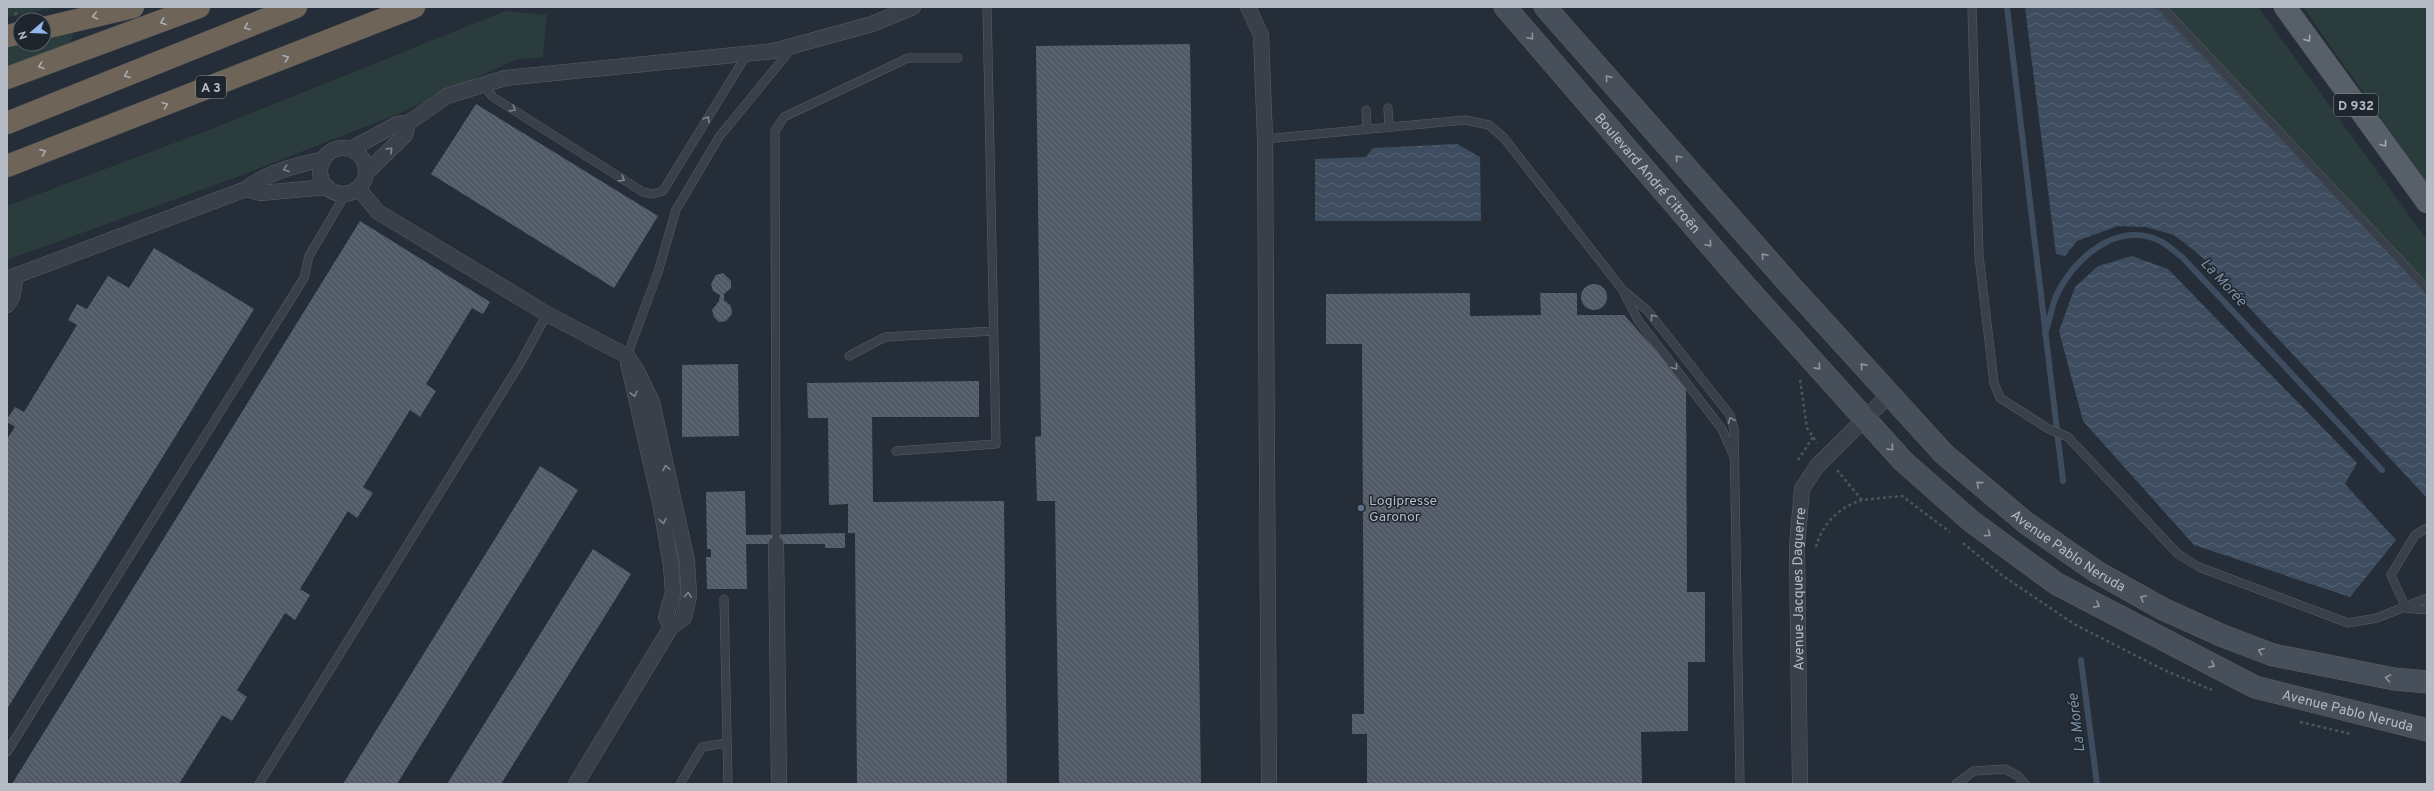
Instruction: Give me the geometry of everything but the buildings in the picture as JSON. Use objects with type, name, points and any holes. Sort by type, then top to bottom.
[{"type":"highway","points":[[52,26],[133,7]]},
{"type":"highway","points":[[7,78],[199,7]]},
{"type":"highway","points":[[7,123],[296,7]]},
{"type":"highway","name":"A 3","points":[[7,166],[414,7]]},
{"type":"main road","name":"Boulevard André Citroën","points":[[1505,7],[1792,338]]},
{"type":"main road","name":"Avenue Pablo Neruda","points":[[1545,7],[1889,395],[1944,454],[2026,523],[2097,572],[2162,609],[2273,655],[2394,679],[2427,682]]},
{"type":"main road","name":"D 932","points":[[2285,7],[2427,202]]},
{"type":"main road","name":"Avenue Pablo Neruda","points":[[1792,338],[1904,461],[1971,522],[2057,584],[2255,687],[2427,730]]},
{"type":"street","points":[[7,305],[12,297],[11,277],[246,189],[259,179],[301,164],[324,159],[336,149],[351,149],[397,124],[408,123],[447,96],[505,78],[748,53],[794,46],[872,24],[913,7]]},
{"type":"street","points":[[1248,7],[1261,35],[1265,139],[1269,784]]},
{"type":"street","points":[[352,191],[366,173],[405,135],[408,123]]},
{"type":"street","points":[[351,149],[363,159],[366,173]]},
{"type":"street","points":[[324,159],[321,173],[327,187],[332,191],[352,191],[378,212],[547,314],[627,356],[632,387],[661,507],[671,566],[673,593],[666,617],[671,627],[576,784]]},
{"type":"street","points":[[246,189],[261,193],[327,187]]},
{"type":"street","name":"Avenue Jacques Daguerre","points":[[1800,784],[1797,546],[1802,489],[1817,466],[1889,395]]},
{"type":"street","points":[[776,539],[779,784]]},
{"type":"lane","points":[[896,451],[996,444],[987,7]]},
{"type":"lane","points":[[1972,7],[1978,256],[1994,383],[2000,398],[2047,428],[2068,437],[2178,554],[2199,567],[2348,623],[2377,618],[2406,608],[2427,598]]},
{"type":"lane","points":[[2162,7],[2427,289]]},
{"type":"lane","points":[[627,356],[658,272],[676,210],[719,138],[794,46]]},
{"type":"lane","points":[[483,85],[493,97],[643,192],[653,194],[663,191],[748,53]]},
{"type":"lane","points":[[776,539],[775,132],[784,117],[908,58],[958,58]]},
{"type":"lane","points":[[1388,108],[1389,127]]},
{"type":"lane","points":[[1366,110],[1367,129]]},
{"type":"lane","points":[[1265,139],[1465,120],[1489,125],[1504,138],[1622,289],[1638,320],[1722,429],[1735,459]]},
{"type":"lane","points":[[7,752],[304,278],[309,256],[352,191]]},
{"type":"lane","points":[[1622,289],[1647,310],[1730,415],[1734,429],[1740,784]]},
{"type":"lane","points":[[259,784],[521,362],[547,314]]},
{"type":"lane","points":[[849,356],[886,337],[994,331]]},
{"type":"lane","points":[[2406,608],[2391,575],[2415,535],[2427,528]]},
{"type":"lane","points":[[724,599],[728,784]]},
{"type":"lane","points":[[2406,608],[2427,610]]},
{"type":"lane","points":[[680,784],[702,747],[726,743]]},
{"type":"lane","points":[[1956,784],[1974,771],[2005,769],[2018,776],[2025,784]]},
{"type":"path","points":[[1815,550],[1824,527],[1836,512],[1852,503],[1862,500]]},
{"type":"green space","points":[[7,7],[58,7],[32,12],[12,12],[12,16],[7,17]]},
{"type":"green space","points":[[2155,7],[2258,7],[2427,240],[2427,295]]},
{"type":"green space","points":[[2303,7],[2427,7],[2427,183]]},
{"type":"green space","points":[[505,11],[547,15],[543,57],[515,60],[398,114],[234,178],[7,260],[7,206],[214,128]]},
{"type":"green space","points":[[75,29],[69,46],[7,70],[7,47],[12,46],[12,52],[52,52],[52,35]]},
{"type":"water","points":[[2025,7],[2155,7],[2427,295],[2427,498],[2201,256],[2174,235],[2146,227],[2118,226],[2077,241],[2065,256],[2056,254]]},
{"type":"water","points":[[1457,144],[1480,157],[1481,221],[1315,221],[1315,159],[1366,157],[1373,148]]},
{"type":"water","points":[[2132,256],[2168,269],[2357,463],[2345,484],[2396,540],[2350,597],[2194,545],[2083,421],[2059,331],[2075,287],[2098,266]]},
{"type":"waterway","name":"La Morée","points":[[2007,7],[2063,481]]},
{"type":"waterway","name":"La Morée","points":[[2045,334],[2055,299],[2062,284],[2084,257],[2113,239],[2129,235],[2145,236],[2162,242],[2182,257],[2382,470]]},
{"type":"waterway","name":"La Morée","points":[[2081,660],[2097,784]]},
{"type":"place","name":"Logipresse Garonor","points":[[1361,508]]}]
